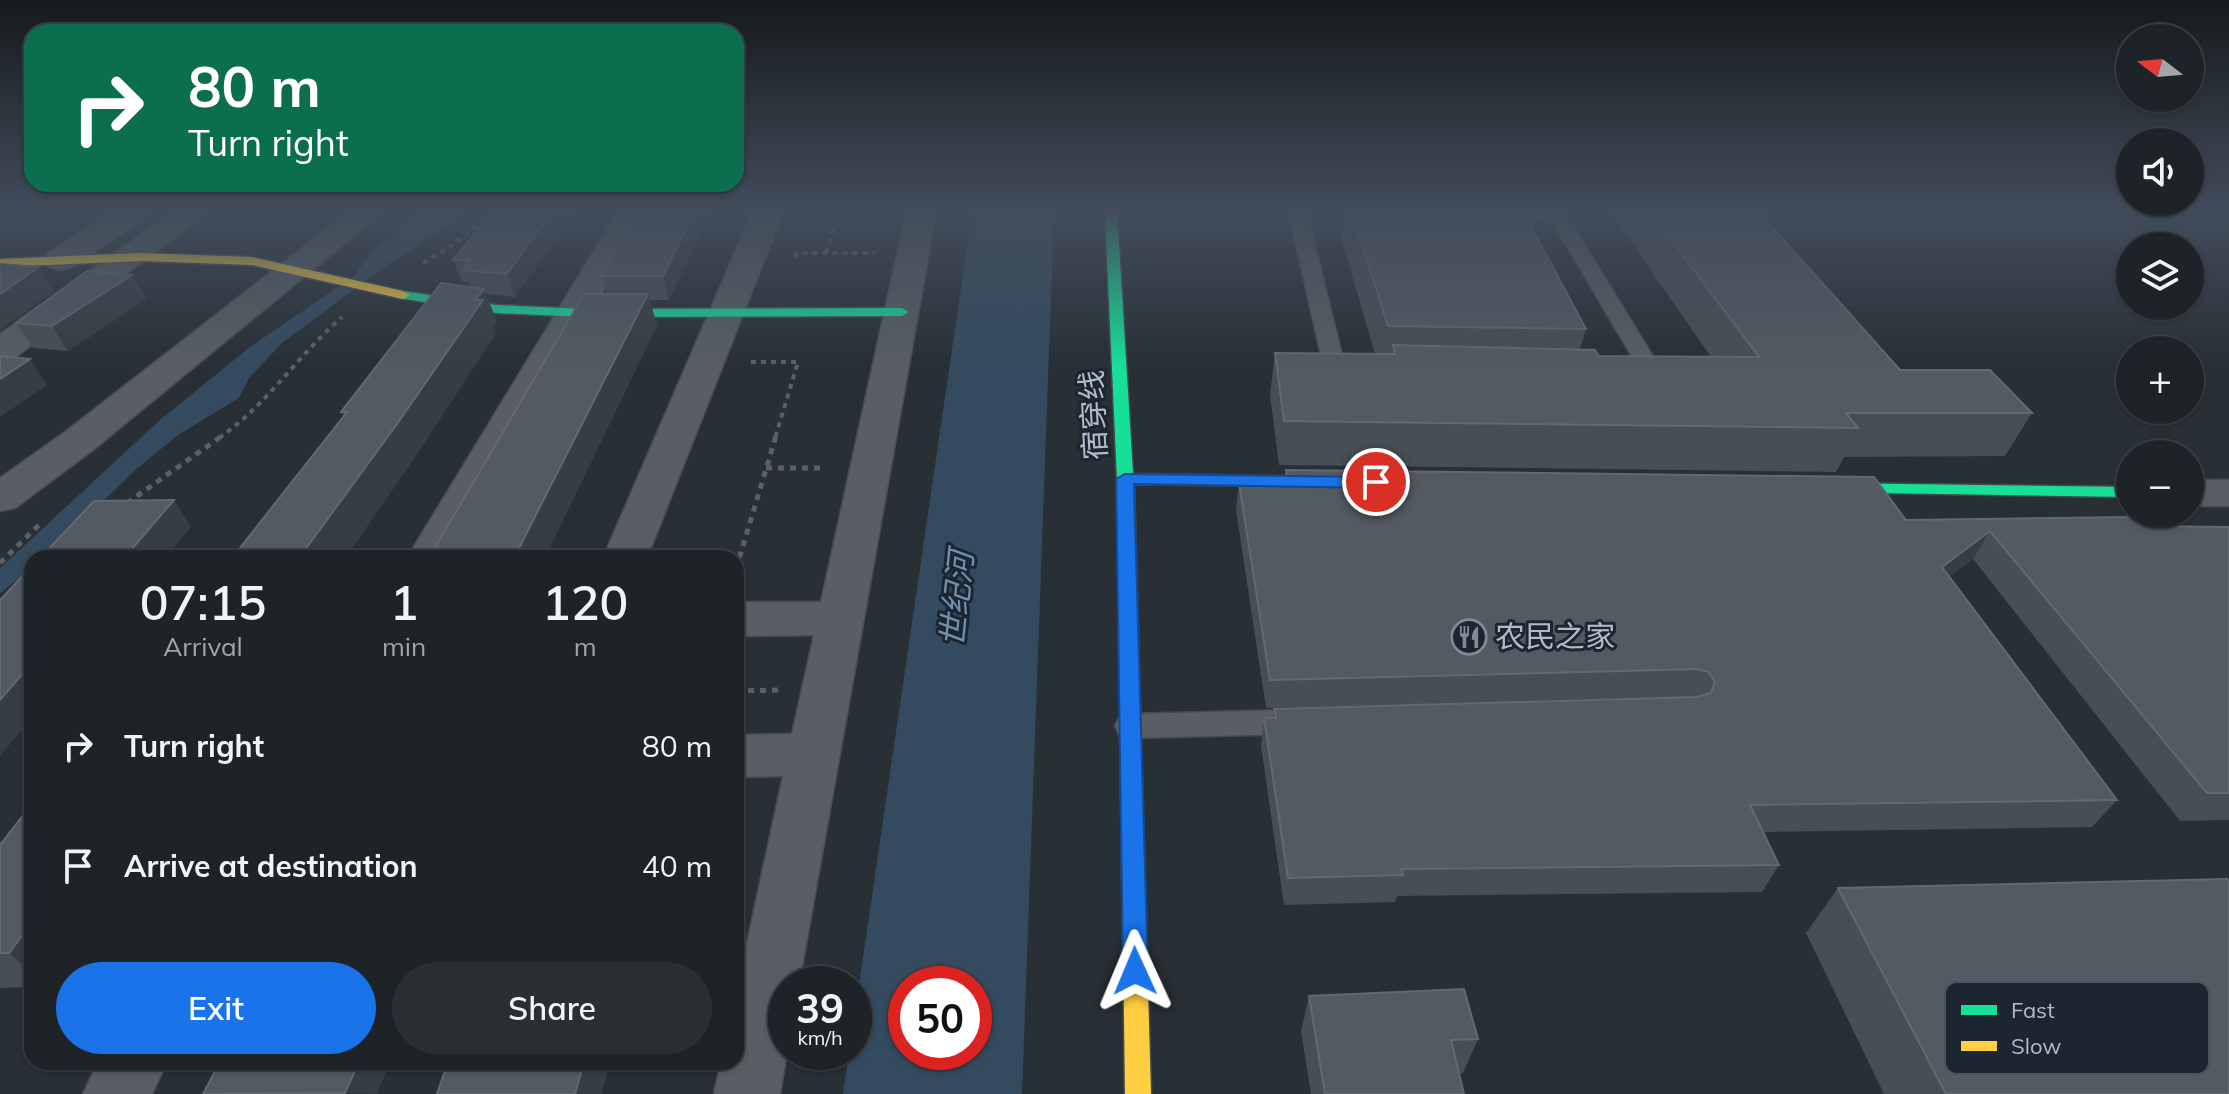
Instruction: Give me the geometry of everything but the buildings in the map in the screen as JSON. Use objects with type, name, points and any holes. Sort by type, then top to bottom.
[{"type":"street","points":[[0,351],[118,264]]},
{"type":"street","points":[[268,264],[376,291],[439,302],[573,313],[902,312]]},
{"type":"street","points":[[0,498],[79,441],[300,264]]},
{"type":"street","points":[[434,550],[602,264]]},
{"type":"street","points":[[628,550],[747,264]]},
{"type":"street","points":[[747,1094],[911,264]]},
{"type":"street","name":"宿穿线","points":[[1114,264],[1125,479],[1138,1094]]},
{"type":"street","points":[[411,339],[439,302]]},
{"type":"street","points":[[1125,479],[1364,482]]},
{"type":"street","points":[[1811,488],[2116,492]]},
{"type":"street","points":[[2204,493],[2229,493]]},
{"type":"street","points":[[744,619],[841,618]]},
{"type":"street","points":[[744,756],[814,754]]},
{"type":"street","points":[[116,1094],[130,1070]]},
{"type":"lane","points":[[1310,264],[1337,378],[1368,379]]},
{"type":"lane","points":[[1587,264],[1661,384],[1630,384]]},
{"type":"lane","points":[[1130,726],[1319,721]]},
{"type":"path","points":[[123,507],[254,411],[282,383],[317,337],[376,291],[421,264]]},
{"type":"path","points":[[744,271],[790,271],[793,264]]},
{"type":"path","points":[[706,361],[798,362],[742,550]]},
{"type":"path","points":[[766,468],[871,468]]},
{"type":"water","points":[[363,264],[388,264],[282,343],[249,378],[239,398],[178,435],[134,471],[54,550],[24,550],[24,575],[0,593],[0,568],[161,419],[250,347],[354,276]]},
{"type":"water","name":"世纪河","points":[[965,264],[1052,264],[1022,1094],[843,1094],[846,1070],[872,1070],[872,966],[862,966]]},
{"type":"traffic: fast","points":[[1114,264],[1125,479],[1130,711]]},
{"type":"traffic: fast","points":[[403,295],[496,309],[585,313],[902,312]]},
{"type":"traffic: fast","points":[[1125,479],[1344,482]]},
{"type":"traffic: fast","points":[[1824,488],[2116,492]]},
{"type":"traffic: slow","points":[[266,264],[403,295]]},
{"type":"traffic: slow","points":[[1130,711],[1138,1094]]},
{"type":"place","name":"农民之家","points":[[1469,637]]},
{"type":"route","points":[[1135,971],[1125,479],[1376,482]]}]
